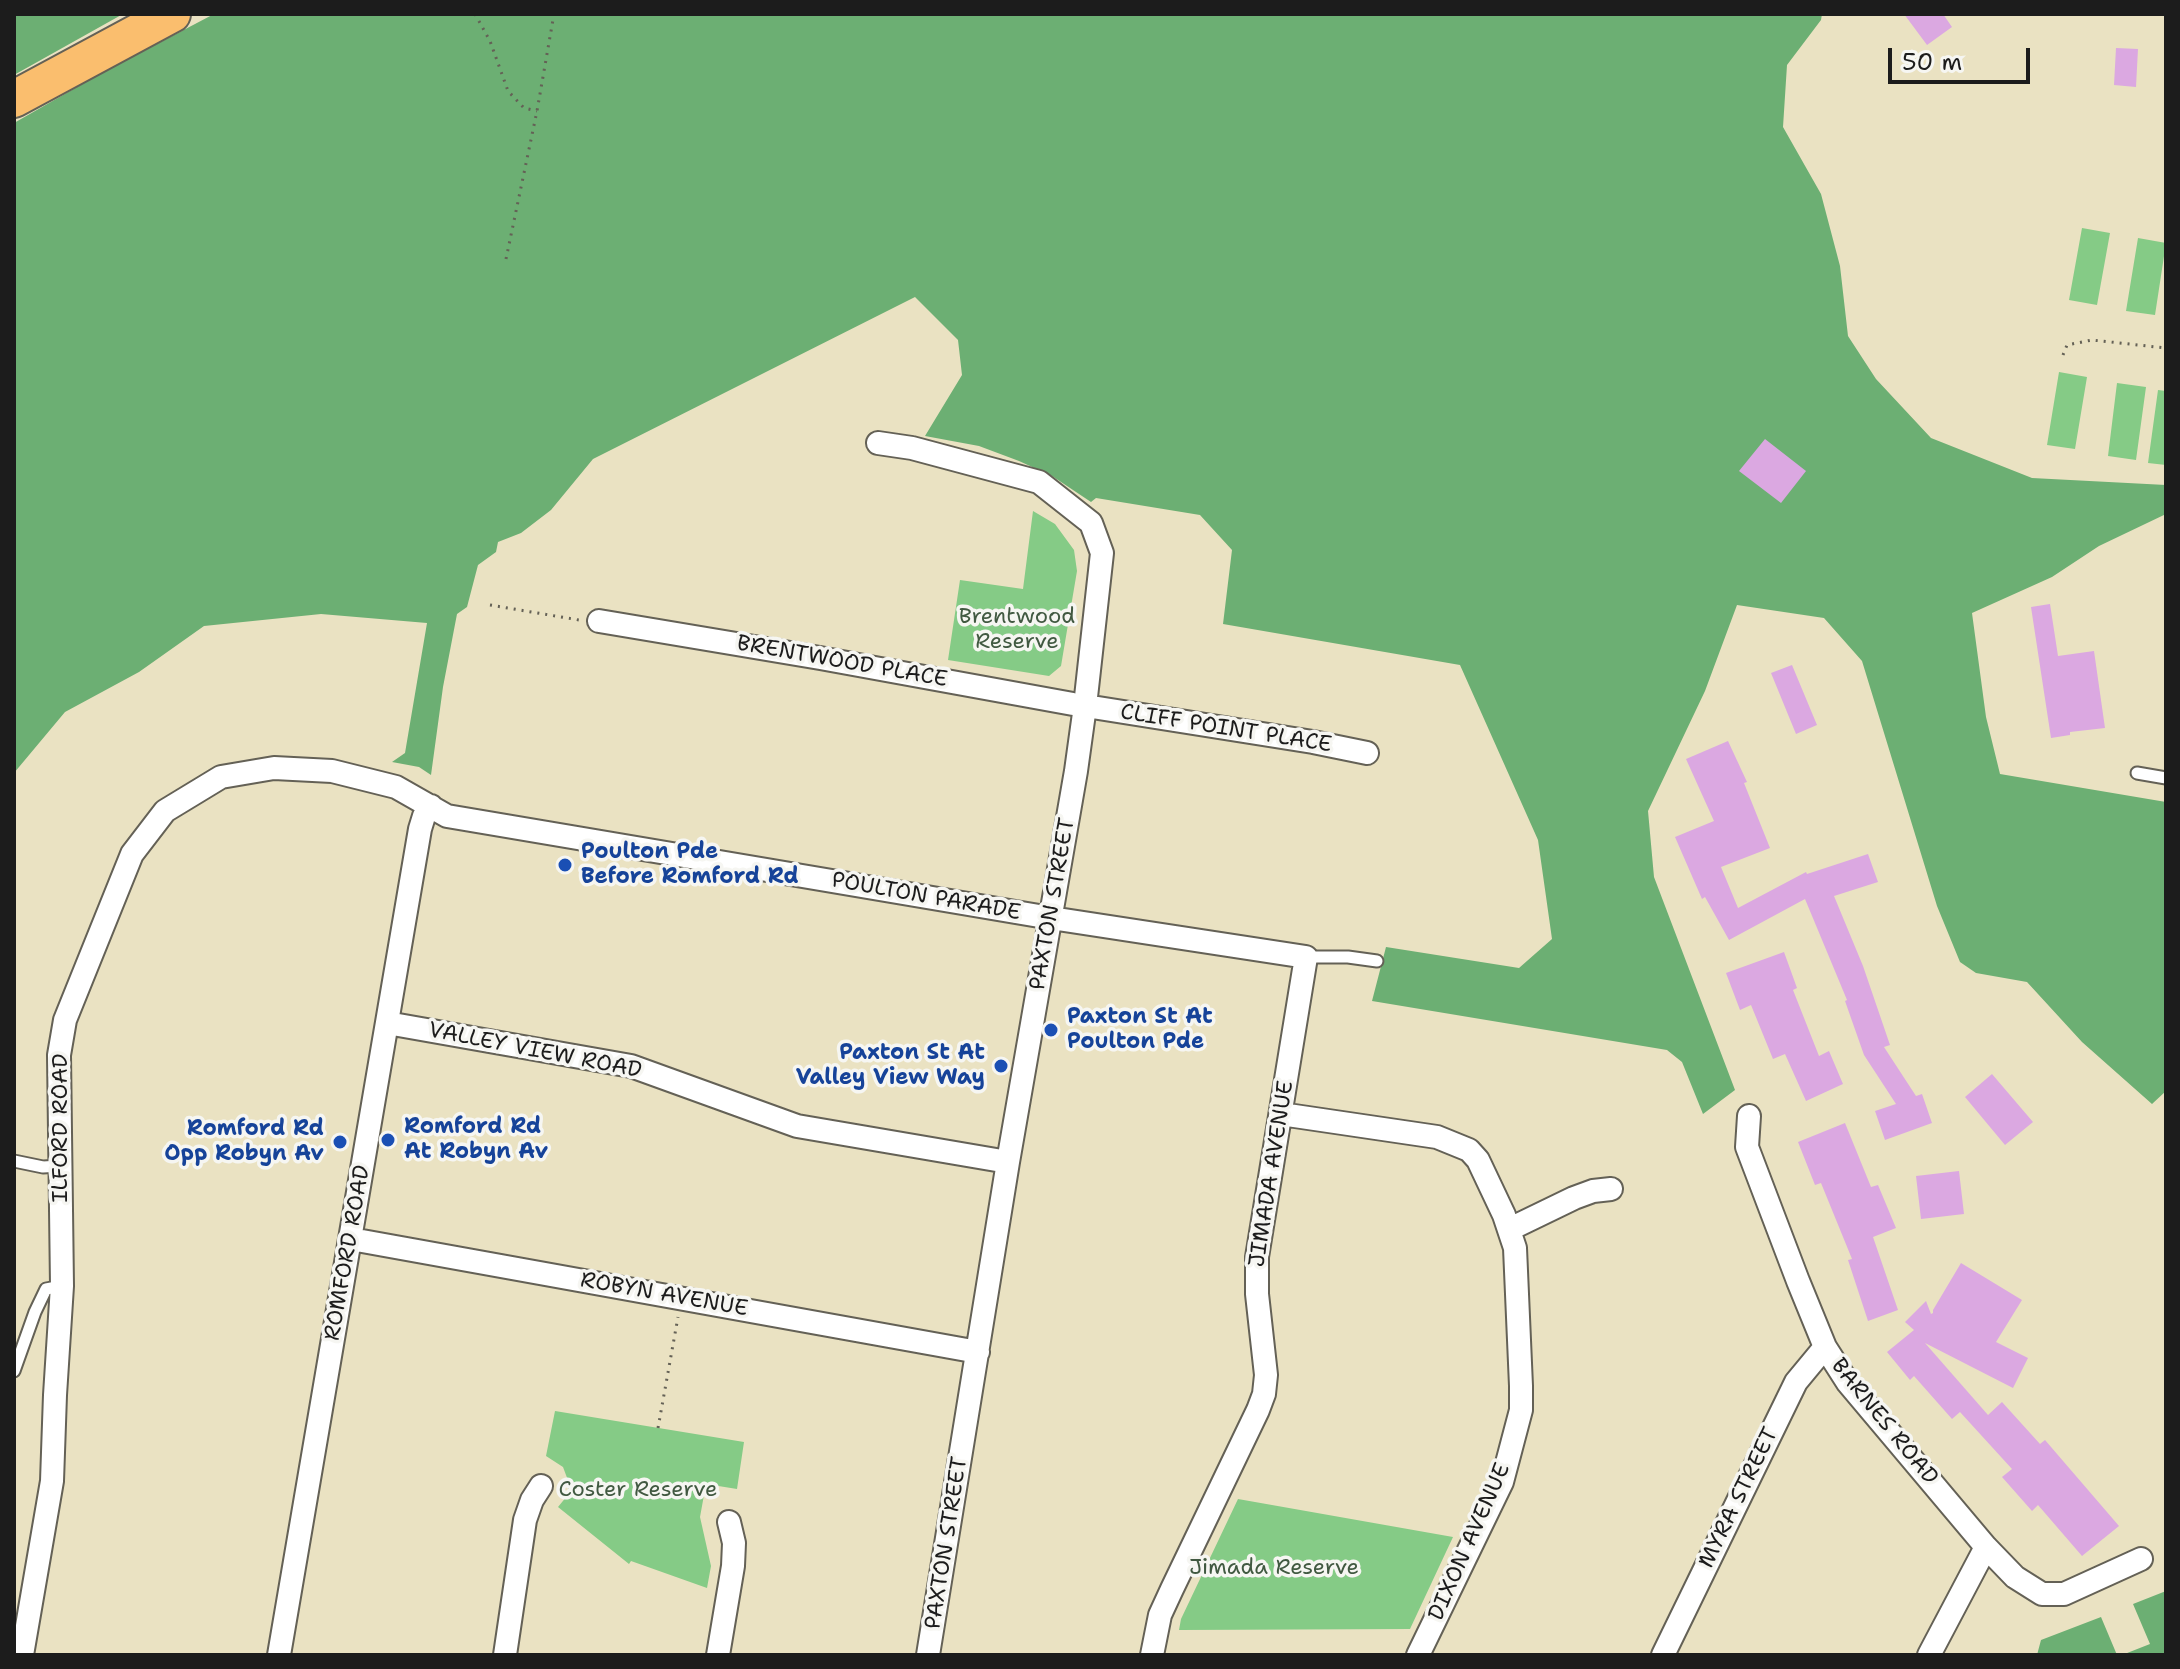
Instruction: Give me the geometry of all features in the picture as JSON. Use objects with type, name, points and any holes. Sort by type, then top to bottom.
[{"type":"main road","points":[[14,99],[172,14]]},
{"type":"street","name":"PAXTON STREET","points":[[878,443],[912,448],[1039,482],[1091,523],[1102,553],[1085,706],[928,1655]]},
{"type":"street","name":"BRENTWOOD PLACE","points":[[599,621],[1085,706]]},
{"type":"street","name":"CLIFF POINT PLACE","points":[[1085,706],[1367,753]]},
{"type":"street","name":"ILFORD ROAD","points":[[22,1655],[52,1481],[62,1286],[59,1055],[65,1020],[132,854],[165,811],[221,777],[274,768],[332,771],[396,787],[431,806]]},
{"type":"street","name":"POULTON PARADE","points":[[431,806],[447,816],[1051,918],[1306,957]]},
{"type":"street","name":"ROMFORD ROAD","points":[[279,1655],[420,829],[431,806]]},
{"type":"street","name":"JIMADA AVENUE","points":[[1152,1655],[1160,1615],[1264,1394],[1266,1375],[1257,1266],[1306,957]]},
{"type":"street","name":"VALLEY VIEW ROAD","points":[[387,1023],[631,1066],[797,1126],[1008,1162]]},
{"type":"street","name":"DIXON AVENUE","points":[[1281,1114],[1437,1137],[1469,1150],[1478,1160],[1510,1229],[1515,1248],[1521,1410],[1502,1482],[1418,1655]]},
{"type":"street","name":"BARNES ROAD","points":[[1749,1116],[1747,1147],[1825,1347],[1848,1383],[1986,1547],[2015,1577],[2042,1594],[2064,1594],[2141,1559]]},
{"type":"street","points":[[1510,1229],[1574,1198],[1611,1189]]},
{"type":"street","name":"ROBYN AVENUE","points":[[351,1239],[978,1352]]},
{"type":"street","name":"MYRA STREET","points":[[1663,1655],[1796,1382],[1825,1347]]},
{"type":"street","points":[[505,1655],[525,1520],[541,1486]]},
{"type":"street","points":[[718,1655],[733,1566],[734,1543],[729,1522]]},
{"type":"street","points":[[1929,1655],[1986,1547]]},
{"type":"lane","points":[[2137,773],[2166,778]]},
{"type":"lane","name":"POULTON PARADE","points":[[1306,957],[1377,961]]},
{"type":"lane","points":[[14,1161],[43,1167],[60,1166]]},
{"type":"lane","points":[[14,1371],[46,1289],[62,1286]]},
{"type":"path","points":[[475,14],[490,41],[508,91],[524,108],[537,111]]},
{"type":"path","points":[[506,259],[554,14]]},
{"type":"path","points":[[2063,355],[2067,345],[2092,340],[2166,348]]},
{"type":"path","points":[[490,605],[599,621]]},
{"type":"path","points":[[658,1428],[681,1298]]},
{"type":"green space","points":[[14,14],[123,14],[14,75]]},
{"type":"green space","points":[[214,14],[1822,14],[1821,20],[1787,65],[1783,127],[1821,194],[1840,266],[1848,336],[1876,379],[1931,438],[2032,478],[2166,485],[2166,514],[2099,546],[2052,577],[1972,613],[1986,717],[2000,774],[2166,802],[2166,1091],[2152,1104],[2082,1042],[2027,982],[1976,973],[1960,962],[1937,906],[1862,661],[1824,618],[1737,605],[1705,691],[1648,811],[1654,877],[1735,1090],[1703,1114],[1682,1062],[1667,1050],[1372,1001],[1386,947],[1519,968],[1552,939],[1538,840],[1460,665],[1223,624],[1232,550],[1200,515],[1096,498],[1091,502],[1052,476],[1019,461],[979,446],[925,436],[962,375],[958,340],[915,297],[593,459],[551,510],[521,533],[498,542],[496,552],[478,565],[467,607],[457,614],[431,775],[419,767],[392,762],[405,753],[427,623],[321,614],[204,626],[139,672],[65,712],[14,773],[14,123]]},
{"type":"green space","points":[[2082,228],[2110,233],[2097,305],[2069,300]]},
{"type":"green space","points":[[2138,238],[2166,243],[2155,315],[2126,311]]},
{"type":"green space","points":[[2059,372],[2087,377],[2075,449],[2047,445]]},
{"type":"green space","points":[[2117,383],[2146,387],[2136,460],[2108,456]]},
{"type":"green space","points":[[2158,390],[2166,391],[2166,465],[2148,463]]},
{"type":"green space","name":"Brentwood Reserve","points":[[1033,511],[1055,524],[1074,550],[1077,571],[1061,666],[1049,676],[948,660],[960,580],[1023,589]]},
{"type":"green space","name":"Coster Reserve","points":[[555,1411],[744,1442],[737,1489],[706,1484],[700,1517],[711,1566],[707,1588],[631,1561],[629,1564],[558,1507],[567,1496],[569,1483],[563,1467],[546,1456]]},
{"type":"green space","name":"Jimada Reserve","points":[[1238,1499],[1453,1537],[1410,1629],[1179,1630],[1181,1619]]},
{"type":"green space","points":[[2166,1591],[2166,1655],[2122,1655],[2150,1644],[2133,1604]]},
{"type":"green space","points":[[2101,1617],[2117,1655],[2037,1655],[2041,1640]]},
{"type":"building","points":[[1904,14],[1943,14],[1952,27],[1927,45]]},
{"type":"building","points":[[2116,48],[2138,49],[2136,87],[2114,85]]},
{"type":"building","points":[[1765,439],[1806,471],[1781,503],[1739,471]]},
{"type":"building","points":[[2050,604],[2058,656],[2094,651],[2105,728],[2070,732],[2070,735],[2051,738],[2031,607]]},
{"type":"building","points":[[1792,665],[1817,725],[1796,734],[1771,673]]},
{"type":"building","points":[[1728,741],[1747,782],[1744,783],[1770,848],[1721,867],[1738,908],[1806,872],[1868,854],[1878,882],[1834,896],[1863,966],[1890,1045],[1884,1047],[1916,1096],[1922,1094],[1932,1123],[1885,1140],[1875,1111],[1896,1104],[1864,1055],[1847,1000],[1805,899],[1729,940],[1705,897],[1702,899],[1675,837],[1714,821],[1686,759]]},
{"type":"building","points":[[1784,952],[1797,988],[1793,990],[1819,1056],[1829,1051],[1843,1084],[1806,1101],[1785,1054],[1773,1059],[1751,1005],[1740,1010],[1726,973]]},
{"type":"building","points":[[1992,1074],[2033,1122],[2005,1145],[1965,1097]]},
{"type":"building","points":[[1845,1123],[1871,1187],[1878,1185],[1896,1228],[1873,1237],[1898,1310],[1868,1321],[1848,1260],[1852,1259],[1821,1183],[1815,1185],[1798,1142]]},
{"type":"building","points":[[1959,1171],[1964,1214],[1921,1219],[1916,1176]]},
{"type":"building","points":[[1961,1263],[2022,1300],[1996,1342],[2028,1358],[2013,1388],[1925,1343],[1988,1415],[2002,1402],[2040,1444],[2045,1440],[2119,1526],[2082,1556],[2038,1505],[2032,1511],[2002,1477],[2012,1469],[1960,1412],[1952,1419],[1914,1376],[1910,1380],[1887,1352],[1914,1330],[1905,1322],[1926,1301],[1933,1313]]},
{"type":"place","name":"Poulton Pde Before Romford Rd","points":[[565,865]]},
{"type":"place","name":"Paxton St At Poulton Pde","points":[[1051,1030]]},
{"type":"place","name":"Paxton St At Valley View Way","points":[[1001,1066]]},
{"type":"place","name":"Romford Rd At Robyn Av","points":[[388,1140]]},
{"type":"place","name":"Romford Rd Opp Robyn Av","points":[[340,1142]]}]
